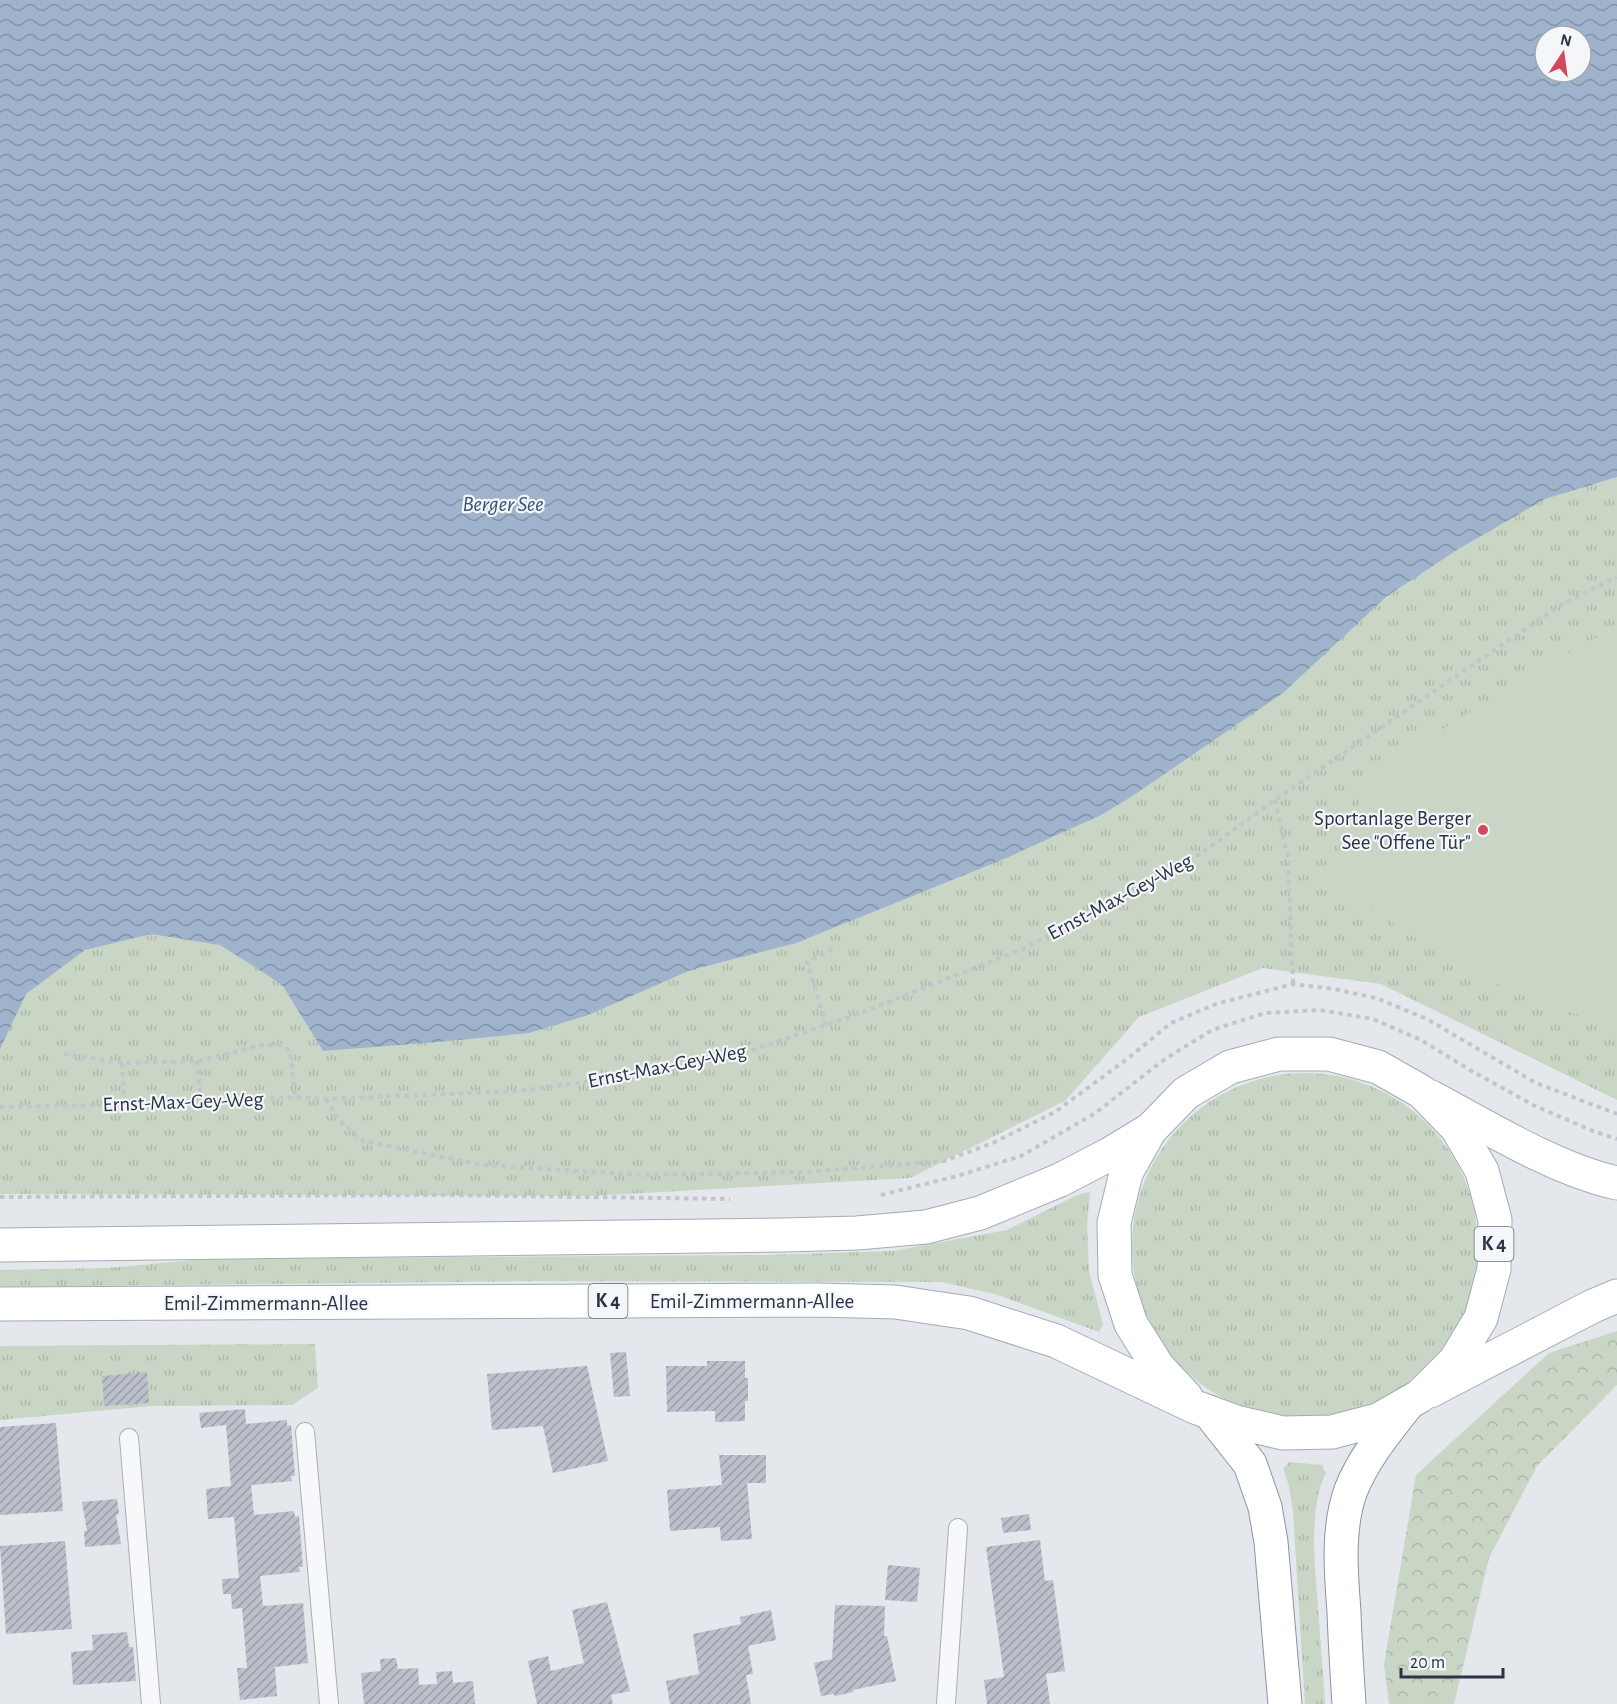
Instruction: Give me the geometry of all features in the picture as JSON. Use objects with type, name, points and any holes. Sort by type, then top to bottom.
[{"type":"main road","name":"Emil-Zimmermann-Allee","points":[[0,1245],[784,1235],[857,1233],[926,1227],[980,1214],[1060,1180],[1151,1129],[1186,1093],[1221,1072],[1230,1067],[1279,1054],[1329,1054],[1378,1067],[1502,1135],[1570,1167],[1617,1183]]},
{"type":"main road","name":"Emil-Zimmermann-Allee","points":[[1414,1399],[1455,1361],[1481,1318],[1494,1269],[1495,1220],[1482,1171],[1457,1128],[1422,1092]]},
{"type":"main road","name":"Emil-Zimmermann-Allee","points":[[1151,1129],[1126,1173],[1114,1223],[1115,1275],[1131,1324],[1158,1367],[1202,1409]]},
{"type":"main road","name":"Emil-Zimmermann-Allee","points":[[0,1304],[795,1300],[895,1302],[969,1313],[1056,1341],[1202,1409],[1236,1422],[1283,1433],[1332,1432],[1378,1420],[1593,1306],[1617,1296]]},
{"type":"main road","points":[[1349,1704],[1342,1590],[1342,1544],[1345,1515],[1351,1490],[1364,1464],[1414,1399]]},
{"type":"main road","points":[[1202,1409],[1250,1464],[1266,1507],[1272,1542],[1285,1704]]},
{"type":"lane","points":[[306,1432],[329,1704]]},
{"type":"lane","points":[[129,1438],[151,1704]]},
{"type":"lane","points":[[946,1704],[958,1528]]},
{"type":"path","name":"Ernst-Max-Gey-Weg","points":[[0,1107],[201,1102],[295,1097],[326,1099],[519,1091],[677,1069],[752,1050],[826,1025],[1023,949],[1200,854],[1275,800],[1559,606],[1617,577]]},
{"type":"path","points":[[1275,800],[1288,858],[1293,984]]},
{"type":"path","points":[[826,1025],[807,962],[833,949]]},
{"type":"path","points":[[870,1197],[957,1176],[1021,1156],[1094,1114],[1165,1059],[1212,1030],[1265,1013],[1320,1010],[1373,1019],[1422,1040],[1533,1105],[1617,1139]]},
{"type":"path","points":[[63,1054],[122,1063],[197,1060],[262,1045],[282,1045],[290,1051],[295,1097]]},
{"type":"path","points":[[197,1060],[201,1102]]},
{"type":"path","points":[[122,1063],[124,1104]]},
{"type":"path","points":[[326,1099],[338,1120],[363,1141],[482,1165],[644,1175],[807,1172],[944,1161]]},
{"type":"path","points":[[0,1197],[442,1195],[734,1199]]},
{"type":"green space","name":"Berger See","points":[[0,0],[1617,0],[1617,1100],[1381,984],[1263,968],[1139,1017],[1065,1101],[910,1178],[589,1196],[0,1194]]},
{"type":"green space","name":"Sportanlage Berger See \"Offene Tür\"","points":[[1617,626],[1617,1027],[1549,1006],[1463,969],[1331,883],[1368,776],[1546,665]]},
{"type":"green space","points":[[1288,1073],[1322,1073],[1355,1080],[1387,1093],[1428,1123],[1449,1150],[1465,1180],[1475,1212],[1478,1246],[1475,1280],[1465,1312],[1449,1342],[1428,1369],[1387,1399],[1355,1412],[1322,1419],[1288,1419],[1255,1412],[1223,1399],[1195,1380],[1171,1356],[1152,1328],[1139,1296],[1132,1263],[1132,1229],[1139,1196],[1152,1164],[1171,1136],[1195,1112],[1223,1093],[1255,1080]]},
{"type":"green space","points":[[1090,1192],[1087,1225],[1089,1271],[1103,1325],[1099,1332],[995,1294],[941,1282],[532,1281],[0,1287],[0,1270],[108,1268],[204,1259],[767,1255],[893,1251],[1007,1230],[1077,1195]]},
{"type":"green space","points":[[1617,1331],[1617,1385],[1537,1466],[1489,1558],[1454,1704],[1389,1704],[1384,1664],[1416,1475],[1549,1353]]},
{"type":"green space","points":[[315,1344],[318,1388],[292,1405],[151,1406],[0,1420],[0,1346]]},
{"type":"green space","points":[[1290,1462],[1322,1465],[1326,1473],[1317,1503],[1314,1538],[1325,1704],[1305,1704],[1293,1513],[1289,1486],[1283,1468]]},
{"type":"water","name":"Berger See","points":[[0,0],[1617,0],[1617,477],[1545,499],[1460,548],[1387,596],[1283,693],[1131,797],[1101,815],[1004,859],[796,943],[691,970],[588,1015],[529,1033],[323,1051],[283,986],[266,974],[220,945],[151,934],[85,950],[26,994],[0,1049]]},
{"type":"building","points":[[626,1352],[630,1396],[614,1397],[610,1353]]},
{"type":"building","points":[[707,1361],[745,1361],[748,1401],[745,1401],[745,1421],[715,1422],[715,1411],[667,1412],[666,1366],[707,1366]]},
{"type":"building","points":[[587,1366],[608,1461],[553,1473],[543,1426],[492,1430],[487,1374]]},
{"type":"building","points":[[147,1372],[149,1403],[104,1406],[102,1376]]},
{"type":"building","points":[[245,1409],[246,1424],[287,1420],[287,1426],[291,1425],[295,1476],[291,1476],[292,1481],[251,1485],[254,1515],[294,1511],[295,1517],[299,1516],[303,1567],[299,1567],[300,1572],[260,1576],[263,1606],[303,1603],[308,1663],[275,1667],[277,1696],[240,1700],[237,1668],[247,1668],[242,1608],[232,1609],[231,1594],[223,1594],[222,1579],[239,1578],[234,1517],[208,1519],[206,1489],[231,1486],[226,1425],[201,1428],[199,1413]]},
{"type":"building","points":[[56,1423],[63,1511],[0,1515],[0,1427]]},
{"type":"building","points":[[719,1455],[766,1455],[766,1483],[747,1483],[752,1539],[721,1541],[720,1527],[670,1531],[667,1490],[722,1485]]},
{"type":"building","points":[[117,1499],[119,1514],[116,1515],[121,1544],[85,1547],[84,1531],[87,1531],[82,1502]]},
{"type":"building","points":[[1029,1514],[1031,1530],[1003,1533],[1001,1518]]},
{"type":"building","points":[[1040,1540],[1045,1581],[1053,1580],[1065,1671],[1046,1674],[1050,1704],[987,1704],[984,1680],[1004,1677],[986,1547]]},
{"type":"building","points":[[65,1541],[72,1629],[6,1634],[0,1546]]},
{"type":"building","points":[[888,1565],[920,1568],[917,1602],[885,1600]]},
{"type":"building","points":[[607,1602],[630,1691],[611,1695],[613,1704],[537,1704],[528,1661],[548,1656],[551,1671],[584,1663],[572,1610]]},
{"type":"building","points":[[835,1605],[885,1606],[884,1636],[887,1636],[896,1681],[835,1696],[834,1694],[821,1696],[814,1663],[832,1659]]},
{"type":"building","points":[[771,1610],[776,1640],[748,1646],[753,1674],[746,1675],[751,1704],[670,1704],[666,1681],[699,1674],[693,1634],[741,1624],[740,1617]]},
{"type":"building","points":[[127,1632],[129,1647],[133,1647],[136,1681],[73,1685],[71,1652],[93,1650],[92,1635]]},
{"type":"building","points":[[396,1658],[398,1669],[418,1668],[419,1685],[437,1684],[436,1672],[452,1671],[453,1683],[473,1681],[475,1704],[364,1704],[361,1673],[381,1671],[380,1659]]},
{"type":"place","name":"Sportanlage Berger See \"Offene Tür\"","points":[[1483,830]]}]
